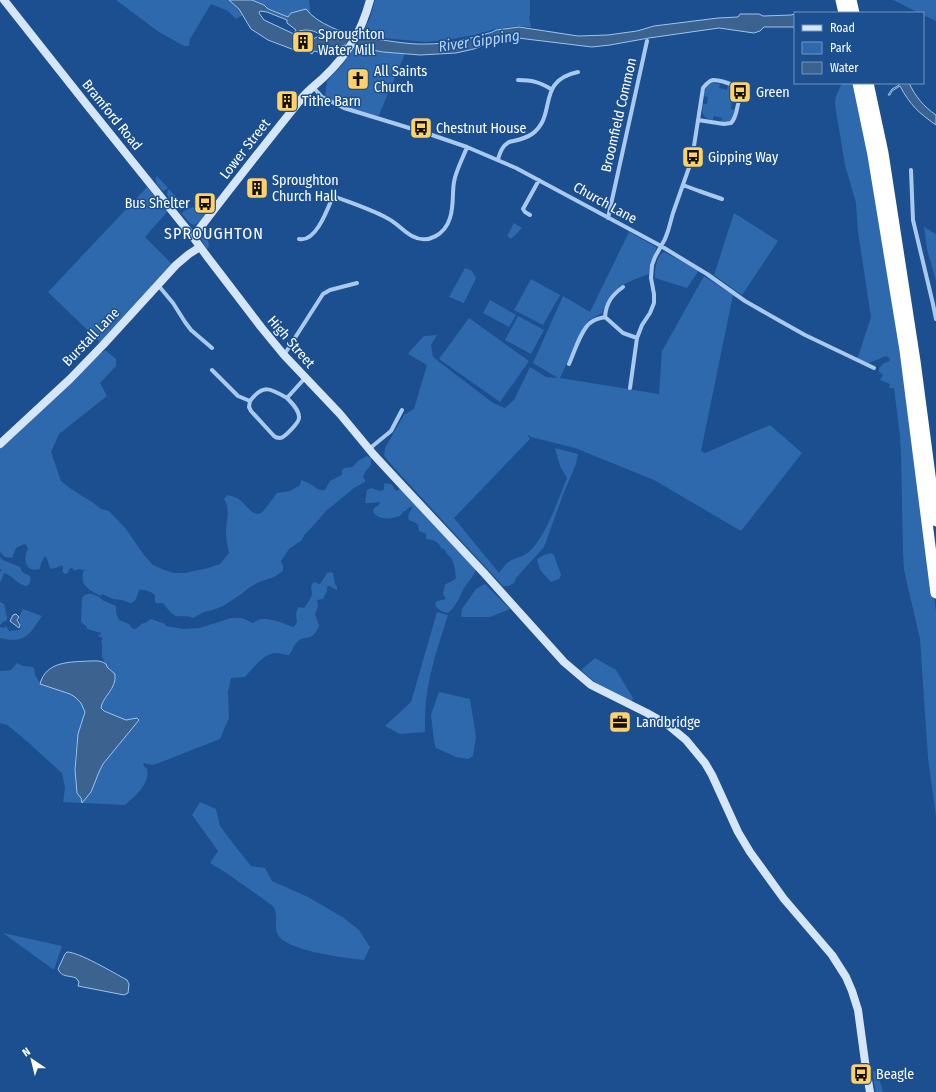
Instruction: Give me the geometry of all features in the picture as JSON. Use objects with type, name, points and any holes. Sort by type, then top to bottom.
[{"type":"highway","points":[[864,88],[873,155],[910,356],[936,521]]},
{"type":"highway","points":[[910,356],[936,593]]},
{"type":"main road","name":"Bramford Road","points":[[4,0],[200,247]]},
{"type":"main road","name":"Lower Street","points":[[193,237],[306,93],[330,72],[348,51],[358,33],[370,0]]},
{"type":"main road","name":"Burstall Lane","points":[[0,444],[70,379],[182,260],[200,247]]},
{"type":"main road","name":"High Street","points":[[200,247],[284,355],[340,414],[398,482],[484,573],[564,662],[595,688],[647,713],[668,725],[686,740],[699,756],[712,775],[738,832],[750,852],[784,899],[832,954],[846,977],[858,1010],[870,1092]]},
{"type":"street","name":"Broomfield Common","points":[[608,218],[647,41]]},
{"type":"street","points":[[498,159],[502,148],[506,143],[531,135],[538,128],[545,114],[551,89],[556,83],[569,74],[578,72]]},
{"type":"street","points":[[518,80],[535,81],[551,89]]},
{"type":"street","points":[[630,388],[637,338],[642,325],[653,307],[654,294],[651,269],[655,257],[662,246],[668,231],[692,159],[698,120],[703,90],[706,83],[715,80],[732,84],[737,88],[739,98],[735,118],[731,123],[724,124],[698,120]]},
{"type":"street","name":"Church Lane","points":[[313,86],[322,97],[344,108],[467,147],[516,168],[662,246],[707,274],[745,301],[774,318],[805,335],[874,368]]},
{"type":"street","points":[[299,239],[306,239],[319,225],[325,216],[333,196],[389,219],[408,234],[416,238],[423,240],[434,237],[444,230],[450,220],[453,207],[454,180],[467,147]]},
{"type":"street","points":[[911,170],[913,220],[936,319]]},
{"type":"street","points":[[530,215],[523,209],[539,180]]},
{"type":"street","points":[[683,185],[722,198]]},
{"type":"street","points":[[284,355],[323,294],[330,290],[357,283]]},
{"type":"street","points":[[158,285],[170,298],[191,330],[212,348]]},
{"type":"street","points":[[605,316],[608,301],[623,287]]},
{"type":"street","points":[[605,316],[623,333],[637,338]]},
{"type":"street","points":[[569,364],[587,325],[594,320],[605,316]]},
{"type":"street","points":[[212,370],[238,396],[250,402]]},
{"type":"street","points":[[287,398],[305,378]]},
{"type":"street","points":[[267,388],[273,390],[287,398],[297,410],[300,417],[299,421],[285,435],[279,438],[274,436],[251,411],[249,407],[250,402],[253,397],[262,390],[267,388]]},
{"type":"street","points":[[369,449],[391,431],[402,410]]},
{"type":"green space","points":[[116,0],[229,0],[236,5],[243,15],[236,19],[228,11],[211,4],[190,39],[189,46],[184,46],[159,32]]},
{"type":"green space","points":[[252,0],[309,0],[311,16],[302,12],[296,12],[288,17],[268,9],[264,5]]},
{"type":"green space","points":[[375,0],[530,0],[529,16],[531,27],[518,26],[495,29],[475,35],[426,42],[361,36],[370,18]]},
{"type":"green space","points":[[893,0],[936,0],[936,21],[924,15],[924,12],[917,12]]},
{"type":"green space","points":[[355,47],[405,54],[378,116],[342,105],[329,99],[325,95],[327,81],[342,65]]},
{"type":"green space","points":[[712,83],[720,84],[719,88],[727,90],[728,86],[736,91],[737,102],[732,101],[731,109],[735,110],[732,118],[727,122],[721,122],[722,118],[714,116],[713,120],[707,118],[702,110],[703,104],[707,104],[708,97],[704,96],[707,86]]},
{"type":"green space","points":[[842,84],[855,84],[876,194],[922,495],[936,612],[936,816],[928,758],[920,639],[904,570],[901,453],[894,388],[889,388],[890,384],[880,380],[883,375],[879,372],[879,368],[884,363],[890,361],[889,358],[886,356],[864,365],[857,360],[871,317],[858,232],[856,203],[845,165],[836,111],[836,96]]},
{"type":"green space","points":[[157,176],[168,188],[164,191],[156,182]]},
{"type":"green space","points":[[147,187],[167,212],[145,237],[173,265],[102,344],[48,292]]},
{"type":"green space","points":[[169,189],[182,204],[177,207],[170,200],[167,194]]},
{"type":"green space","points":[[194,207],[206,213],[209,210],[200,221],[194,225],[188,221],[179,210],[182,213],[187,209]]},
{"type":"green space","points":[[734,213],[778,241],[742,295],[714,275]]},
{"type":"green space","points":[[514,223],[522,228],[511,239],[507,236]]},
{"type":"green space","points":[[924,227],[936,234],[936,281],[927,249]]},
{"type":"green space","points":[[206,229],[209,246],[207,249],[201,239]]},
{"type":"green space","points":[[629,232],[656,247],[650,263],[649,274],[620,286],[607,301],[602,313],[589,320],[581,332],[560,378],[659,394],[662,351],[704,276],[733,295],[701,451],[705,453],[770,425],[802,453],[741,531],[654,480],[575,448],[531,437],[527,434],[530,439],[454,518],[499,573],[508,562],[526,554],[531,550],[542,535],[552,516],[567,478],[560,466],[555,448],[578,454],[576,464],[544,547],[516,578],[514,583],[509,586],[503,586],[384,456],[385,448],[404,415],[414,409],[427,365],[408,354],[424,336],[437,335],[431,345],[433,357],[493,403],[505,408],[514,400],[530,367],[546,377],[558,378],[533,363],[563,296],[590,312]]},
{"type":"green space","points":[[664,252],[699,270],[687,288],[655,278],[659,257]]},
{"type":"green space","points":[[465,268],[472,271],[476,278],[464,303],[449,297]]},
{"type":"green space","points":[[531,279],[560,295],[543,325],[514,310]]},
{"type":"green space","points":[[490,300],[516,315],[509,327],[483,313]]},
{"type":"green space","points":[[518,316],[544,330],[531,354],[505,340]]},
{"type":"green space","points":[[469,318],[529,361],[500,402],[439,359]]},
{"type":"green space","points":[[105,350],[116,359],[116,366],[100,383],[107,396],[59,434],[51,452],[61,481],[101,509],[109,511],[126,529],[144,555],[153,565],[174,573],[185,573],[220,564],[229,553],[226,533],[228,512],[224,499],[227,495],[238,499],[252,512],[258,514],[267,507],[277,493],[290,491],[300,485],[301,480],[319,489],[325,490],[330,481],[342,475],[344,468],[352,467],[358,461],[367,456],[371,458],[371,465],[363,477],[365,482],[354,488],[326,511],[305,534],[302,540],[289,549],[281,561],[283,571],[274,577],[250,587],[223,606],[204,612],[193,618],[174,615],[163,603],[156,603],[155,595],[145,590],[139,590],[136,599],[130,603],[113,599],[102,594],[101,596],[85,586],[83,580],[84,570],[77,569],[75,571],[72,568],[65,574],[62,571],[62,565],[57,568],[51,568],[45,556],[41,563],[40,569],[31,569],[26,565],[25,557],[28,549],[24,544],[16,548],[12,558],[5,557],[0,552],[0,444],[70,379]]},
{"type":"green space","points":[[385,483],[392,485],[397,491],[399,489],[398,486],[476,568],[458,601],[448,613],[439,609],[435,604],[437,601],[446,599],[443,594],[445,585],[456,578],[455,568],[445,550],[441,548],[437,542],[426,539],[426,534],[419,531],[418,525],[409,520],[408,516],[413,506],[404,511],[400,516],[393,518],[381,518],[373,511],[380,502],[365,503],[367,490],[371,488],[380,491],[384,490]]},
{"type":"green space","points":[[551,553],[554,555],[561,575],[559,579],[551,582],[540,570],[537,559]]},
{"type":"green space","points":[[0,557],[3,560],[20,567],[22,572],[30,576],[31,579],[27,586],[24,586],[4,573],[0,582],[0,571],[2,570],[0,569]]},
{"type":"green space","points":[[327,573],[333,573],[337,590],[329,586],[327,587],[327,591],[323,599],[317,600],[318,606],[315,614],[319,626],[314,635],[300,639],[289,655],[278,653],[271,654],[259,662],[245,677],[231,678],[228,692],[229,718],[220,739],[159,763],[152,765],[144,763],[143,765],[147,769],[147,775],[144,785],[141,790],[125,805],[63,802],[65,788],[62,773],[21,736],[7,725],[0,723],[0,671],[11,670],[17,663],[23,666],[33,667],[35,675],[41,685],[64,691],[79,700],[82,704],[84,715],[76,746],[75,778],[77,791],[82,802],[103,764],[139,720],[137,718],[126,721],[104,711],[101,708],[114,684],[115,678],[114,674],[106,665],[102,657],[101,641],[103,638],[98,636],[99,634],[101,635],[101,633],[87,629],[87,627],[81,622],[82,598],[84,596],[88,594],[94,595],[116,606],[116,613],[119,620],[129,624],[135,629],[151,619],[165,624],[166,626],[183,629],[200,628],[231,618],[242,618],[253,623],[261,619],[270,619],[294,627],[297,622],[297,610],[299,607],[304,608],[311,597],[312,584],[314,582],[319,584],[321,583]]},
{"type":"green space","points":[[485,584],[510,609],[490,617],[461,617],[462,609],[476,589]]},
{"type":"green space","points":[[0,602],[4,604],[7,620],[0,625]]},
{"type":"green space","points":[[23,609],[42,616],[30,633],[21,639],[15,640],[0,638],[0,627],[4,628],[6,626],[9,631],[19,630],[21,628],[19,617]]},
{"type":"green space","points":[[437,612],[448,615],[429,679],[425,732],[400,734],[385,726],[411,702]]},
{"type":"green space","points":[[595,658],[616,670],[633,698],[631,703],[601,687],[581,670]]},
{"type":"green space","points":[[439,692],[470,699],[476,737],[473,756],[468,759],[456,757],[436,748],[431,715]]},
{"type":"green space","points":[[200,802],[216,809],[220,826],[251,866],[265,868],[272,881],[308,897],[344,918],[359,930],[370,947],[364,960],[303,949],[291,945],[282,939],[277,933],[276,913],[273,906],[210,863],[218,851],[192,815]]},
{"type":"green space","points":[[3,933],[62,946],[54,970]]},
{"type":"green space","points":[[877,1070],[883,1092],[876,1092],[873,1072]]},
{"type":"water","name":"River Gipping","points":[[229,0],[252,0],[264,5],[268,9],[288,17],[291,13],[306,9],[324,23],[339,31],[355,36],[419,44],[455,41],[475,37],[496,30],[519,27],[578,36],[608,35],[637,31],[654,26],[738,17],[740,14],[759,14],[763,16],[794,14],[794,27],[764,27],[760,31],[754,33],[719,28],[592,47],[518,38],[492,42],[474,49],[456,53],[420,55],[383,52],[345,45],[332,53],[314,51],[312,54],[309,52],[309,41],[321,35],[315,32],[310,30],[299,31],[296,36],[299,42],[297,51],[268,40],[251,29],[239,9]],"holes":[[[260,11],[267,12],[287,20],[287,23],[296,30],[294,34],[264,20],[259,13]]]},
{"type":"water","points":[[910,84],[920,101],[936,115],[936,125],[915,108],[900,86],[888,95],[892,89],[899,85]]},
{"type":"water","points":[[16,614],[19,617],[17,620],[20,625],[19,628],[10,621],[13,615]]},
{"type":"water","points":[[98,661],[106,664],[107,667],[115,674],[114,684],[101,708],[104,711],[126,720],[137,718],[139,720],[103,764],[91,792],[82,803],[81,798],[77,793],[75,770],[78,734],[85,712],[81,703],[75,697],[40,684],[43,676],[48,671],[60,664]]},
{"type":"water","points":[[67,952],[80,955],[127,980],[129,984],[128,993],[124,995],[78,986],[79,982],[76,978],[62,974],[58,969]]},
{"type":"place","name":"Sproughton Water Mill","points":[[303,42]]},
{"type":"place","name":"All Saints Church","points":[[358,79]]},
{"type":"place","name":"Green","points":[[740,92]]},
{"type":"place","name":"Tithe Barn","points":[[287,101]]},
{"type":"place","name":"Chestnut House","points":[[421,128]]},
{"type":"place","name":"Gipping Way","points":[[693,157]]},
{"type":"place","name":"Sproughton Church Hall","points":[[257,188]]},
{"type":"place","name":"Bus Shelter","points":[[205,203]]},
{"type":"place","name":"Landbridge","points":[[620,722]]},
{"type":"place","name":"Beagle","points":[[861,1074]]},
{"type":"district","name":"SPROUGHTON","points":[[214,233]]}]
